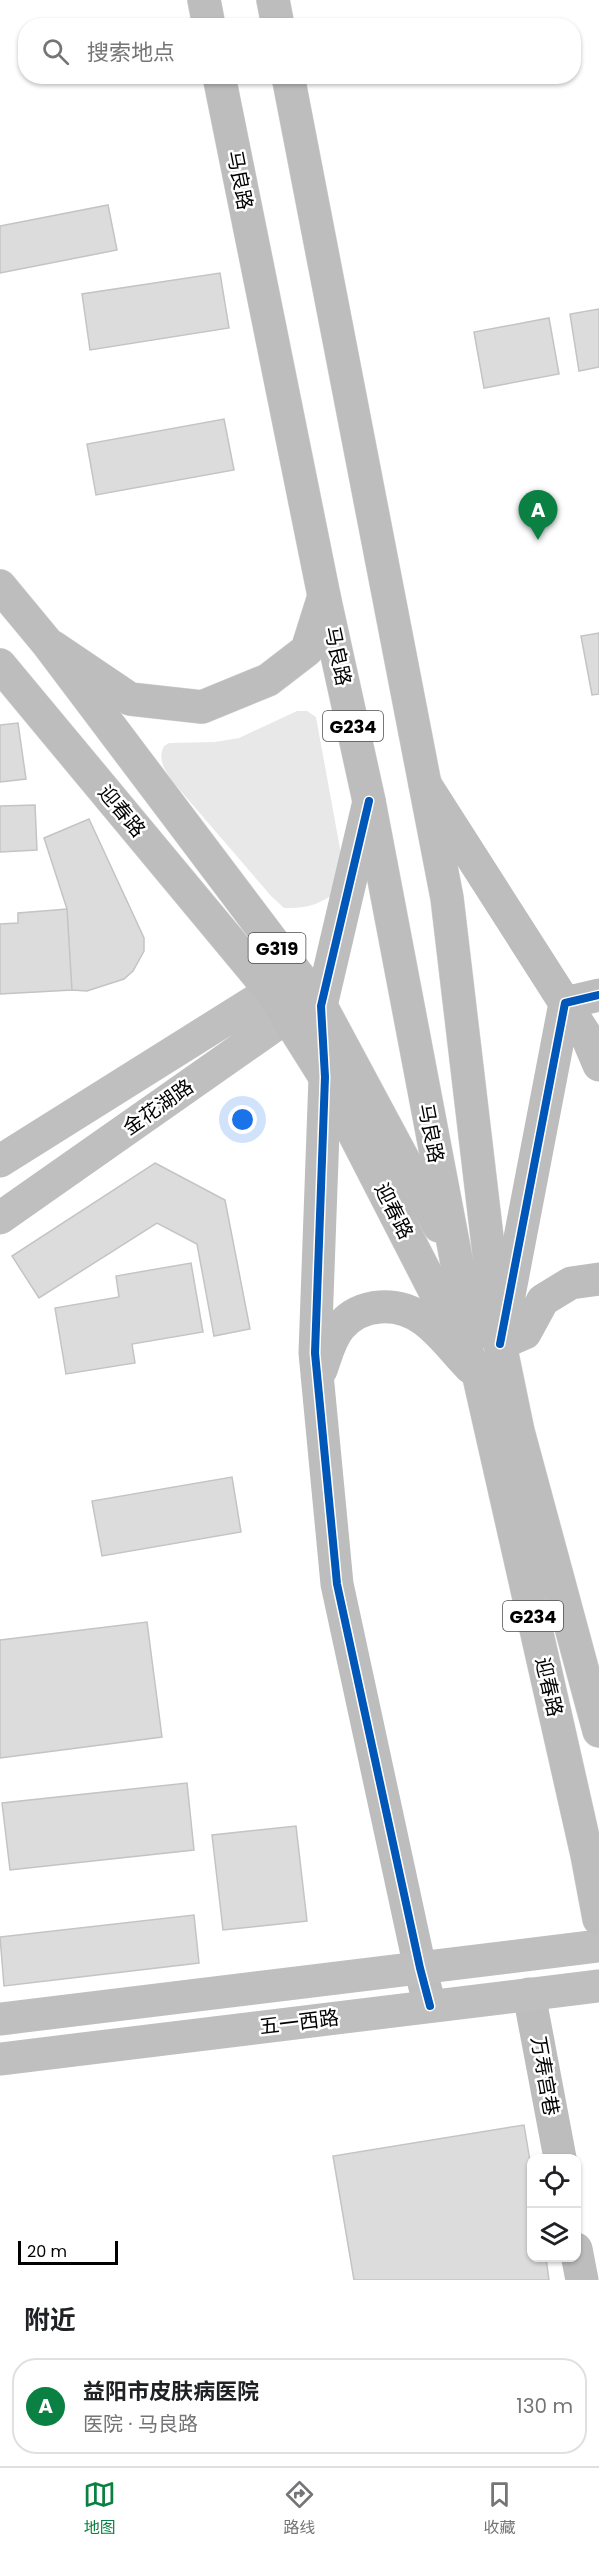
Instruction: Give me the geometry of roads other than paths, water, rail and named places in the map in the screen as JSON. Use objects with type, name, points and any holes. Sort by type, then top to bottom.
[{"type":"main road","points":[[204,0],[207,18]]},
{"type":"main road","points":[[273,0],[276,18]]},
{"type":"main road","name":"马良路","points":[[221,84],[324,596],[369,801],[479,1377]]},
{"type":"main road","name":"G234","points":[[290,84],[447,898],[500,1344]]},
{"type":"main road","name":"迎春路","points":[[0,586],[48,644],[321,1006],[454,1252],[500,1344],[518,1431],[599,1731]]},
{"type":"main road","points":[[48,644],[130,699],[202,707],[268,680],[307,650],[324,596]]},
{"type":"main road","name":"迎春路","points":[[0,665],[280,1004],[325,1077],[479,1377],[588,1855],[599,1919]]},
{"type":"main road","points":[[425,783],[588,1039],[599,1065]]},
{"type":"main road","points":[[369,801],[321,1006],[325,1077],[315,1353],[337,1584],[430,2006]]},
{"type":"main road","points":[[565,1003],[599,994]]},
{"type":"main road","points":[[500,1344],[565,1003]]},
{"type":"main road","points":[[0,1161],[280,1004],[321,1006]]},
{"type":"main road","name":"金花湖路","points":[[0,1218],[280,1004]]},
{"type":"main road","points":[[500,1344],[525,1333],[543,1300],[571,1283],[599,1279]]},
{"type":"main road","points":[[318,1381],[331,1342],[340,1327],[359,1312],[381,1306],[403,1309],[424,1320],[479,1377]]},
{"type":"main road","points":[[0,2019],[599,1946]]},
{"type":"main road","name":"五一西路","points":[[0,2060],[599,1986]]},
{"type":"main road","name":"万寿宫巷","points":[[530,1994],[559,2154]]},
{"type":"main road","points":[[579,2262],[582,2280]]},
{"type":"place","name":"益阳市皮肤病医院","points":[[538,540]]}]
